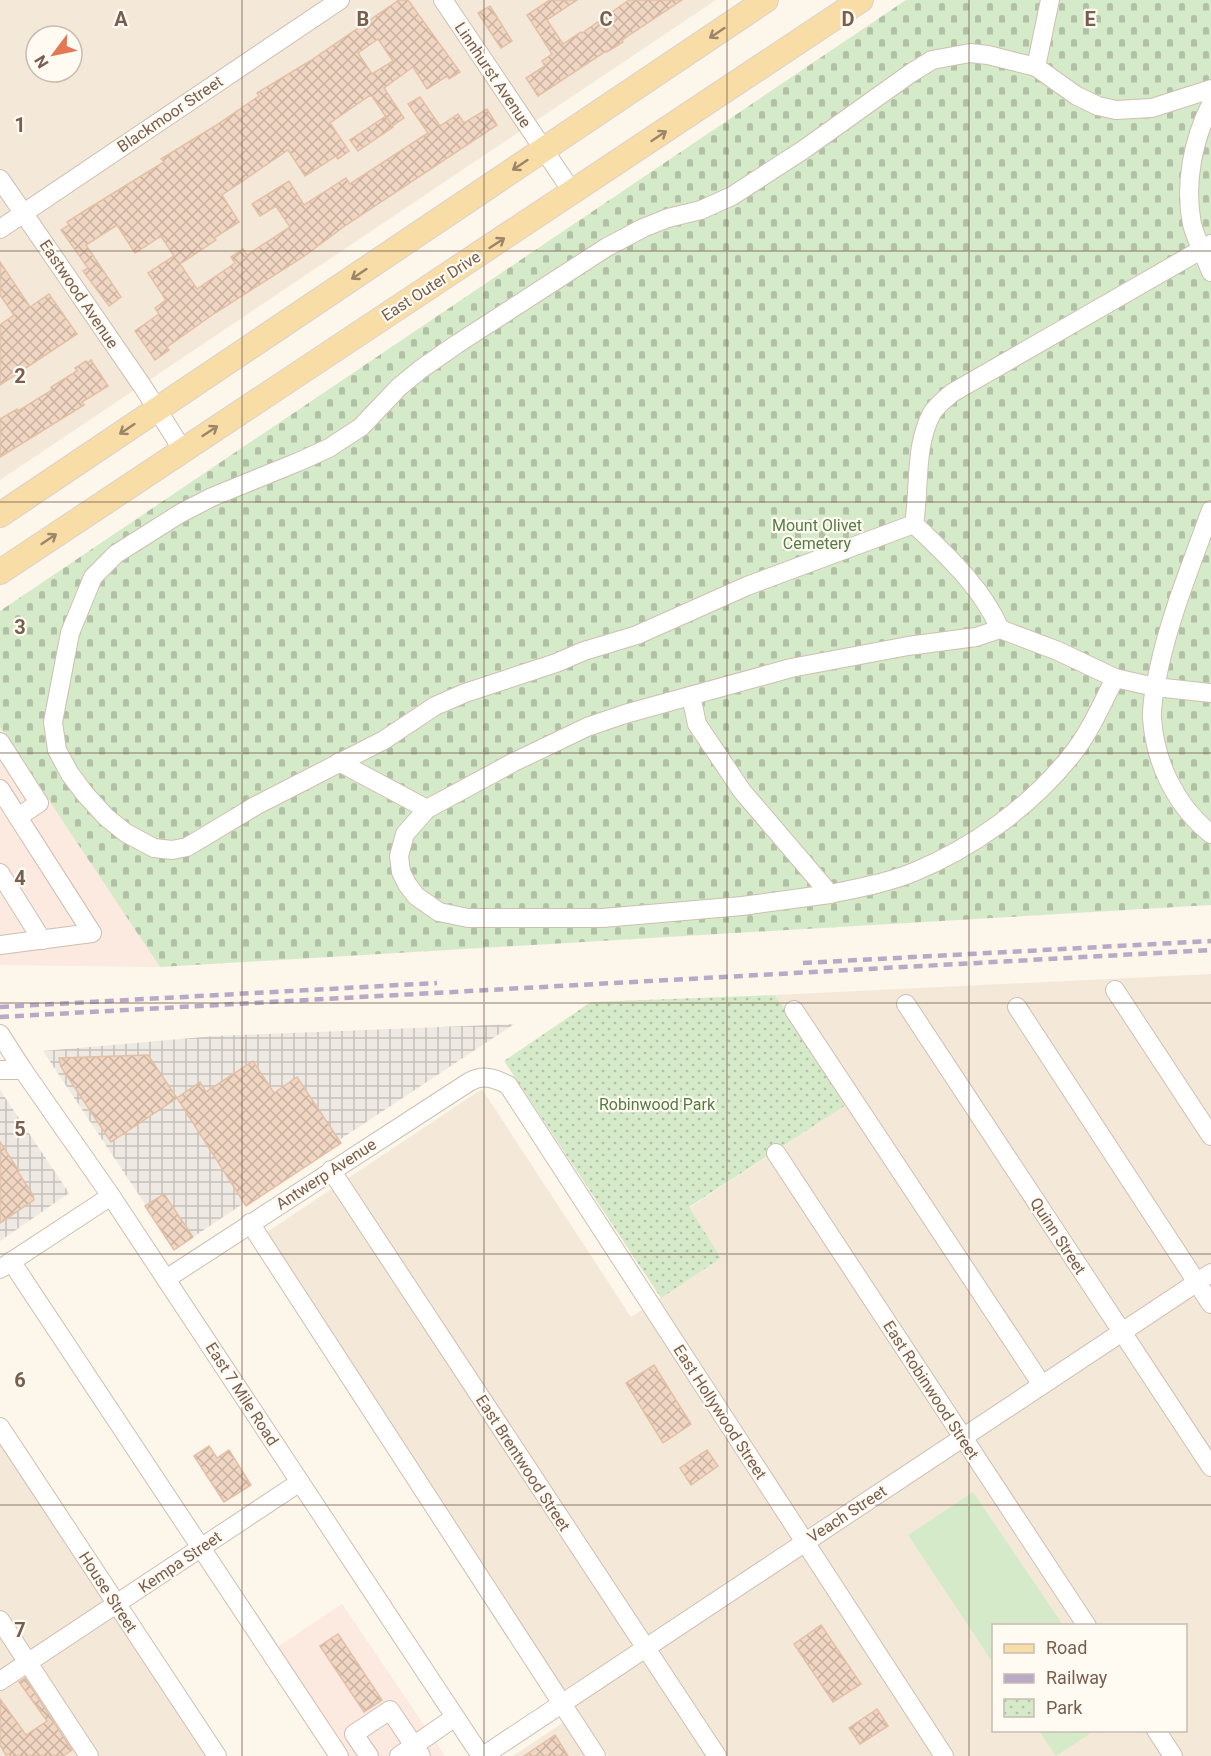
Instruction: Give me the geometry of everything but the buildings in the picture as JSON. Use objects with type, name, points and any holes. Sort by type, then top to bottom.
[{"type":"main road","points":[[0,515],[766,0]]},
{"type":"main road","name":"East Outer Drive","points":[[0,572],[861,0]]},
{"type":"street","name":"Blackmoor Street","points":[[0,229],[340,0]]},
{"type":"street","name":"Linnhurst Avenue","points":[[443,0],[573,193]]},
{"type":"street","points":[[1036,67],[1050,0]]},
{"type":"street","points":[[914,524],[747,586],[637,635],[584,651],[556,663],[465,693],[435,706],[384,740],[257,805],[187,847],[172,850],[154,848],[126,833],[106,817],[85,794],[70,774],[57,750],[53,722],[70,633],[93,577],[116,554],[181,513],[212,497],[329,448],[361,427],[386,400],[421,369],[467,337],[607,248],[643,228],[668,218],[701,210],[732,196],[803,150],[932,60],[970,53],[1036,67],[1077,96],[1116,111],[1152,108],[1211,89]]},
{"type":"street","points":[[1211,104],[1197,143],[1189,180],[1193,225],[1206,246],[1211,272]]},
{"type":"street","name":"Eastwood Avenue","points":[[0,179],[182,449]]},
{"type":"street","points":[[914,524],[924,435],[932,414],[940,403],[952,393],[1206,246]]},
{"type":"street","points":[[1211,510],[1166,637],[1155,687],[1152,717],[1156,744],[1175,793],[1190,815],[1211,834]]},
{"type":"street","points":[[914,524],[974,585],[991,609],[1000,629]]},
{"type":"street","points":[[1115,678],[1072,756],[1040,790],[997,825],[957,852],[912,873],[830,894],[742,906],[603,918],[454,916],[439,912],[416,896],[402,872],[399,856],[405,834],[427,809],[524,757],[587,727],[625,714],[791,668],[908,646],[976,637],[1000,629],[1058,651],[1115,678],[1155,687],[1211,693]]},
{"type":"street","points":[[691,696],[697,724],[742,791],[830,894]]},
{"type":"street","points":[[0,742],[39,803],[18,817]]},
{"type":"street","points":[[339,762],[427,809]]},
{"type":"street","points":[[0,789],[92,933],[0,945]]},
{"type":"street","points":[[0,873],[42,940]]},
{"type":"street","points":[[1115,990],[1211,1137]]},
{"type":"street","name":"Quinn Street","points":[[906,1004],[1211,1467]]},
{"type":"street","points":[[1017,1007],[1204,1278],[1211,1304]]},
{"type":"street","points":[[794,1010],[1042,1385]]},
{"type":"street","name":"East 7 Mile Road","points":[[0,1034],[111,1196],[482,1756]]},
{"type":"street","points":[[0,1070],[23,1070]]},
{"type":"street","name":"Antwerp Avenue","points":[[166,1279],[477,1077],[489,1078]]},
{"type":"street","name":"East Hollywood Street","points":[[489,1078],[508,1085],[944,1756]]},
{"type":"street","name":"East Robinwood Street","points":[[776,1153],[1086,1624]]},
{"type":"street","name":"East Brentwood Street","points":[[331,1170],[717,1756]]},
{"type":"street","points":[[111,1196],[6,1265],[202,1547],[339,1756]]},
{"type":"street","points":[[250,1223],[596,1756]]},
{"type":"street","name":"Veach Street","points":[[482,1756],[1204,1278]]},
{"type":"street","name":"House Street","points":[[0,1428],[217,1756]]},
{"type":"street","name":"Kempa Street","points":[[0,1681],[300,1482]]},
{"type":"street","points":[[0,1620],[89,1756]]},
{"type":"street","points":[[369,1756],[354,1734],[390,1710],[417,1751]]},
{"type":"street","points":[[399,1756],[417,1751],[455,1717]]},
{"type":"street","points":[[1157,1732],[1173,1756]]},
{"type":"shaded area","points":[[0,0],[716,0],[0,480]]},
{"type":"shaded area","points":[[0,727],[160,967],[0,965]]},
{"type":"shaded area","points":[[1211,974],[1211,1756],[608,1756],[264,1234],[482,1089],[631,1317],[721,1258],[689,1208],[846,1105],[775,995]]},
{"type":"shaded area","points":[[514,1024],[175,1249],[43,1051],[215,1036]]},
{"type":"shaded area","points":[[0,1090],[69,1193],[0,1241]]},
{"type":"shaded area","points":[[0,1428],[217,1756],[0,1756]]},
{"type":"shaded area","points":[[342,1604],[445,1756],[347,1756],[275,1649]]},
{"type":"shaded area","points":[[567,1720],[591,1756],[513,1756]]},
{"type":"green space","name":"Mount Olivet Cemetery","points":[[906,0],[1211,0],[1211,905],[160,967],[0,727],[0,611]]},
{"type":"green space","name":"Robinwood Park","points":[[775,995],[846,1105],[689,1207],[721,1258],[661,1298],[504,1061],[591,1002]]},
{"type":"green space","points":[[973,1492],[1062,1624],[992,1624],[992,1661],[908,1535]]},
{"type":"green space","points":[[1040,1732],[1092,1732],[1056,1756]]},
{"type":"railway","points":[[803,963],[1211,941]]},
{"type":"railway","points":[[0,1017],[1211,950]]},
{"type":"railway","points":[[0,1007],[437,983]]}]
